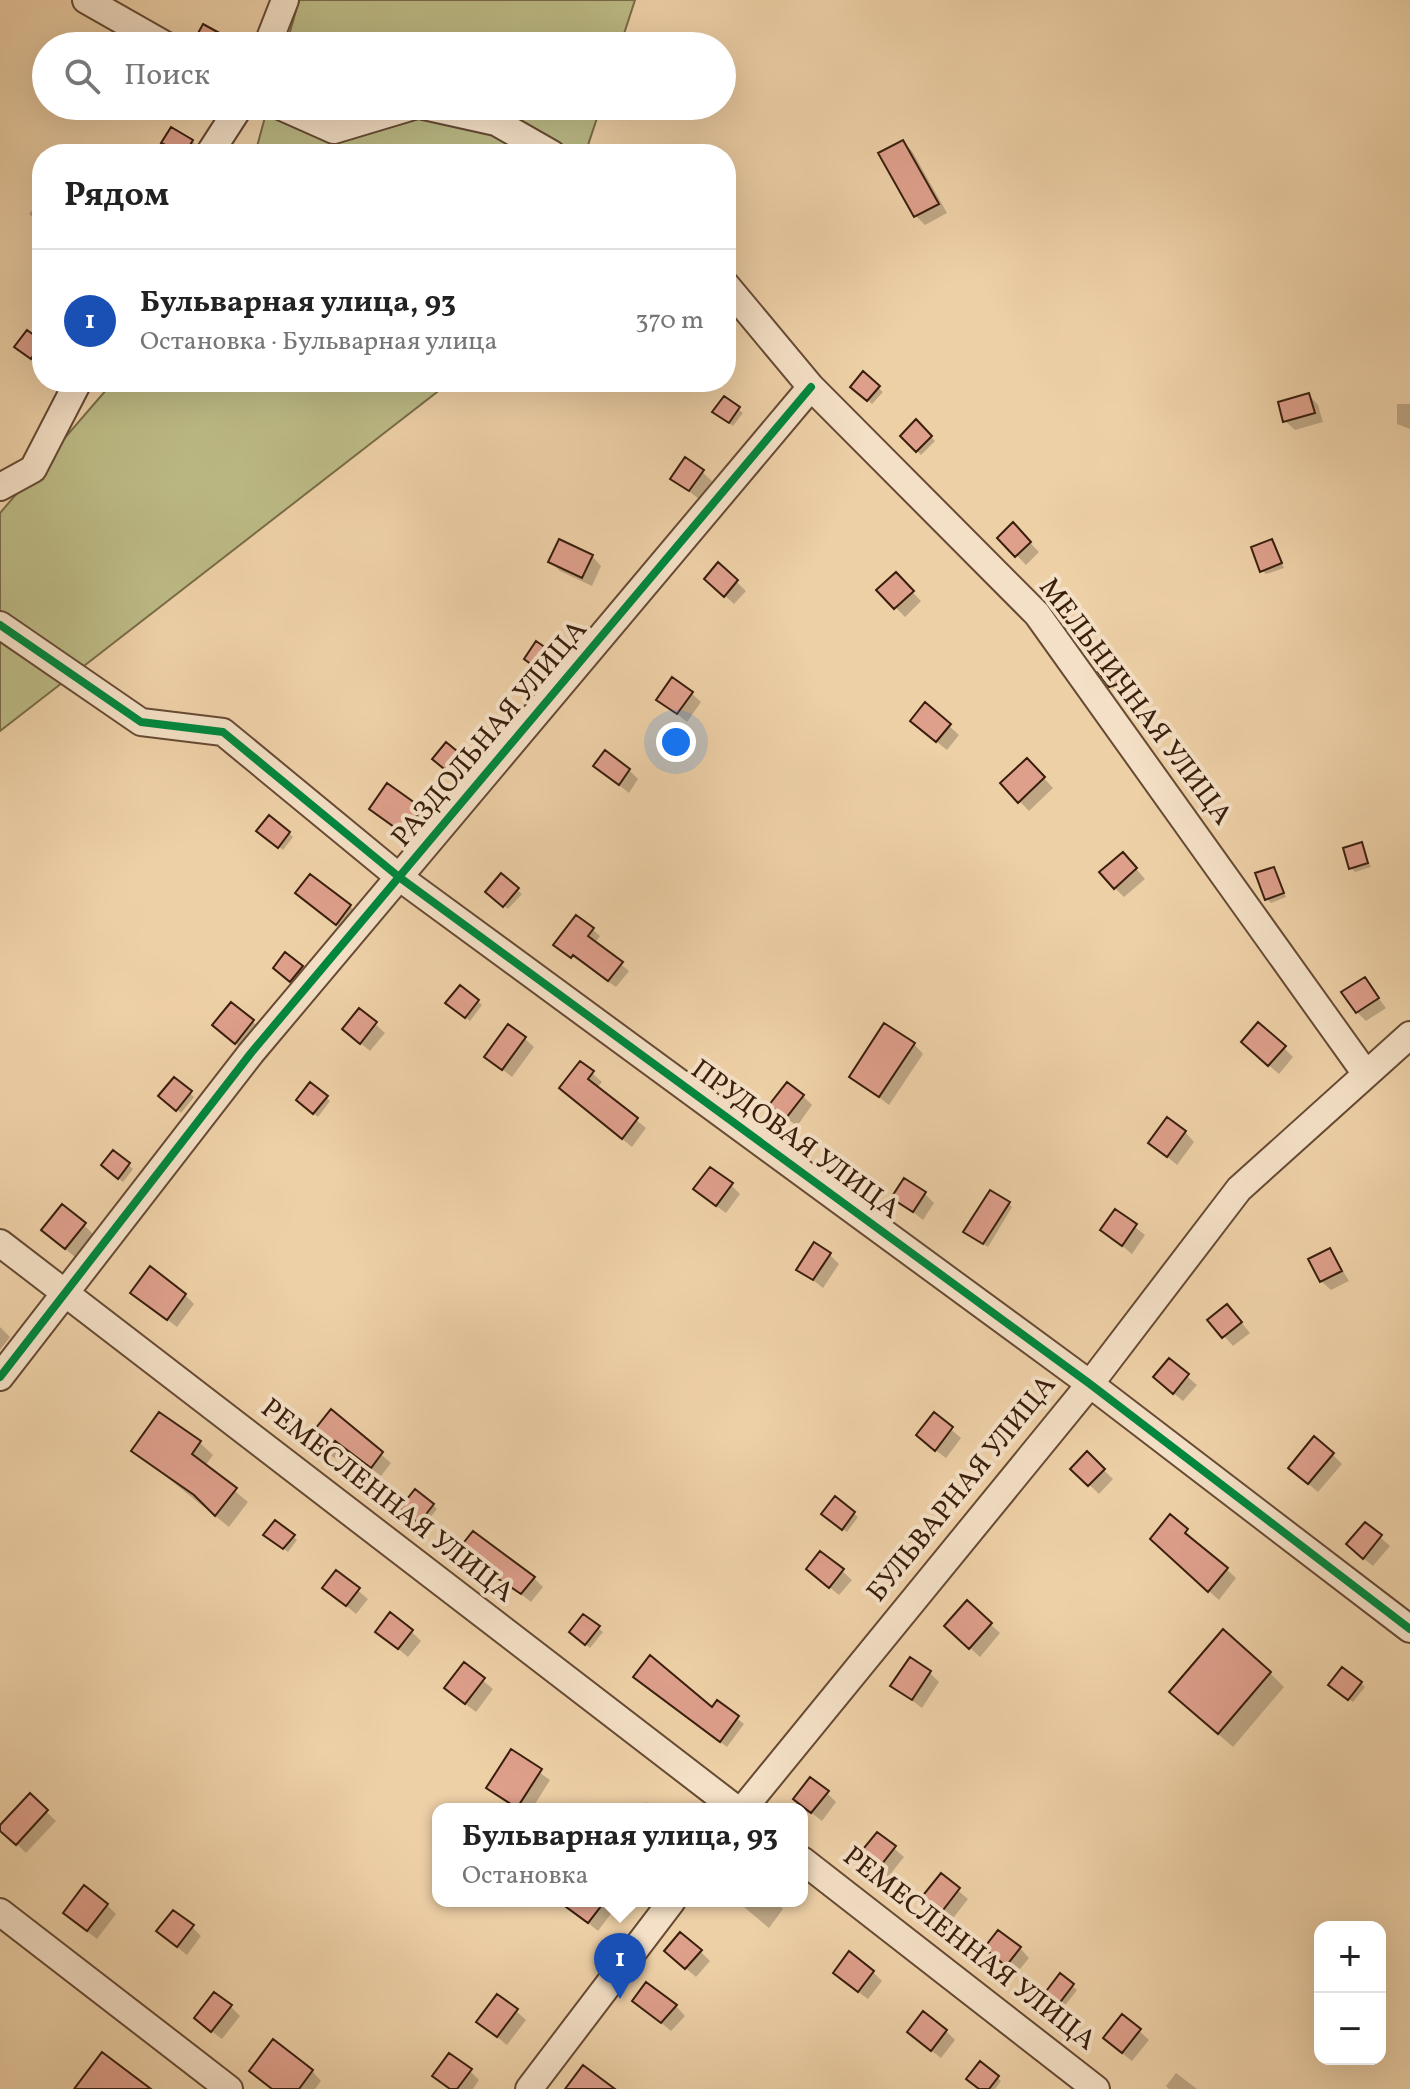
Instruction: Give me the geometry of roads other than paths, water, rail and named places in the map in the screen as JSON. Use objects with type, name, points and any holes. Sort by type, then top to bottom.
[{"type":"street","points":[[86,0],[142,32]]},
{"type":"street","points":[[272,32],[285,0]]},
{"type":"street","points":[[215,144],[231,120]]},
{"type":"street","points":[[312,120],[334,130],[367,120]]},
{"type":"street","points":[[487,120],[534,144]]},
{"type":"street","name":"МЕЛЬНИЧНАЯ УЛИЦА","points":[[736,297],[811,387],[1037,614],[1366,1074]]},
{"type":"street","name":"РАЗДОЛЬНАЯ УЛИЦА","points":[[0,1377],[251,1053],[811,387]]},
{"type":"street","points":[[0,487],[33,469],[73,392]]},
{"type":"street","name":"ПРУДОВАЯ УЛИЦА","points":[[0,625],[141,722],[223,732],[399,877],[1090,1384],[1410,1629]]},
{"type":"street","name":"БУЛЬВАРНАЯ УЛИЦА","points":[[748,1803],[1090,1384],[1239,1189],[1410,1035]]},
{"type":"street","name":"РЕМЕСЛЕННАЯ УЛИЦА","points":[[0,1243],[728,1803]]},
{"type":"street","name":"РЕМЕСЛЕННАЯ УЛИЦА","points":[[808,1865],[1096,2089]]},
{"type":"street","points":[[529,2089],[667,1907]]},
{"type":"street","points":[[0,1912],[229,2089]]},
{"type":"place","name":"Бульварная улица, 93","points":[[620,1999]]}]
